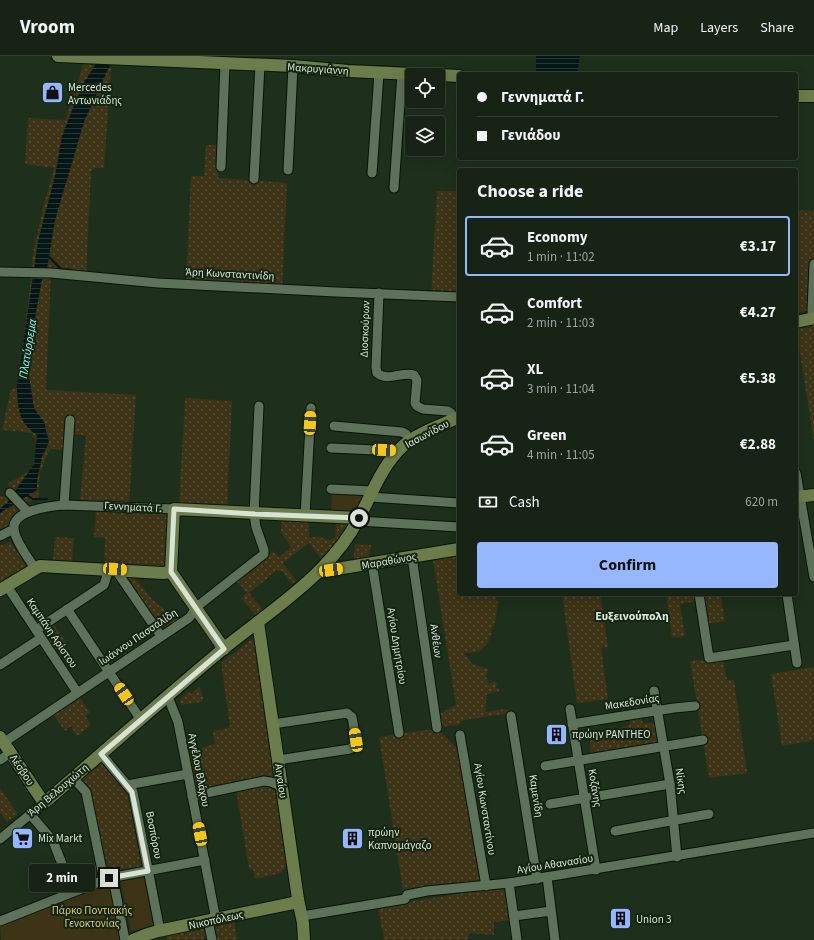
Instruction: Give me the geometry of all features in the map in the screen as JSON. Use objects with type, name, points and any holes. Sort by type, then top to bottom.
[{"type":"street","name":"Μακρυγιάννη","points":[[58,56],[260,66],[293,66],[348,72],[405,74]]},
{"type":"street","points":[[221,167],[225,64]]},
{"type":"street","points":[[254,179],[260,66]]},
{"type":"street","points":[[288,170],[293,66]]},
{"type":"street","points":[[372,173],[379,73]]},
{"type":"street","points":[[394,188],[402,74]]},
{"type":"street","points":[[445,75],[457,76]]},
{"type":"street","points":[[798,96],[814,96]]},
{"type":"street","points":[[798,322],[814,318],[812,311],[814,264]]},
{"type":"street","name":"Άρη Κωνσταντινίδη","points":[[0,272],[51,273],[158,282],[457,297]]},
{"type":"street","name":"Διοσκούρων","points":[[378,293],[377,373],[382,376],[414,375],[417,380],[415,403],[417,406],[423,409],[448,411],[457,418]]},
{"type":"street","points":[[254,514],[259,406]]},
{"type":"street","points":[[305,516],[311,408]]},
{"type":"street","name":"Ιασωνίδου","points":[[318,572],[335,554],[359,519],[386,465],[398,451],[410,441],[457,418]]},
{"type":"street","points":[[64,505],[70,420]]},
{"type":"street","points":[[334,426],[402,432],[406,434],[410,441]]},
{"type":"street","points":[[331,448],[398,451]]},
{"type":"street","points":[[331,489],[457,503]]},
{"type":"street","points":[[10,493],[28,512],[16,521],[14,529],[17,538],[34,568]]},
{"type":"street","points":[[814,495],[798,497],[814,577]]},
{"type":"street","name":"Γεννηματά Γ.","points":[[28,512],[46,507],[64,505],[174,509],[359,519]]},
{"type":"street","points":[[174,509],[171,572],[224,649]]},
{"type":"street","name":"Ιωάννου Πασσαλίδη","points":[[2,740],[189,618],[199,605],[264,554],[256,527],[254,514]]},
{"type":"street","points":[[359,519],[457,527]]},
{"type":"street","points":[[0,536],[14,529]]},
{"type":"street","name":"Μαραθώνος","points":[[318,572],[457,549]]},
{"type":"street","points":[[335,554],[334,560],[336,565],[343,568]]},
{"type":"street","name":"Ανθέων","points":[[412,557],[437,728]]},
{"type":"street","name":"Αγίου Δημητρίου","points":[[372,563],[399,733]]},
{"type":"street","points":[[3,588],[34,568],[40,566],[163,573],[171,572]]},
{"type":"street","points":[[0,665],[67,608],[104,585],[112,569]]},
{"type":"street","points":[[112,569],[161,636]]},
{"type":"street","name":"Άρη Βελουχιώτη","points":[[0,839],[224,649],[318,572]]},
{"type":"street","name":"Καμπάνη Αρίστου","points":[[3,588],[38,634],[77,692]]},
{"type":"street","points":[[699,596],[709,658],[794,645]]},
{"type":"street","points":[[787,596],[797,663]]},
{"type":"street","points":[[67,608],[141,720]]},
{"type":"street","name":"Αιγαίου","points":[[258,622],[298,902],[302,916],[304,940]]},
{"type":"street","points":[[236,639],[253,639],[262,647]]},
{"type":"street","name":"Νίκης","points":[[654,691],[670,784],[677,857]]},
{"type":"street","name":"Αγγέλου Βλάχου","points":[[168,697],[178,722],[205,860],[212,921],[212,940]]},
{"type":"street","name":"Μακεδονίας","points":[[572,724],[657,710],[695,706]]},
{"type":"street","name":"Κοζάνης","points":[[570,709],[596,870]]},
{"type":"street","points":[[273,724],[344,713],[349,714],[353,719],[356,740],[356,745],[350,749],[278,760]]},
{"type":"street","name":"Καμενίδη","points":[[511,716],[537,879]]},
{"type":"street","name":"Αγίου Κωνσταντίνου","points":[[460,735],[486,886]]},
{"type":"street","name":"Λέσβου","points":[[2,740],[44,803]]},
{"type":"street","points":[[545,766],[702,740]]},
{"type":"street","points":[[0,760],[10,753]]},
{"type":"street","name":"Βοσπόρου","points":[[101,754],[134,795],[160,931]]},
{"type":"street","points":[[127,785],[188,774]]},
{"type":"street","points":[[73,778],[86,792],[125,940]]},
{"type":"street","points":[[192,796],[264,781],[271,782],[282,787]]},
{"type":"street","points":[[550,804],[670,784]]},
{"type":"street","points":[[30,814],[53,841],[73,892]]},
{"type":"street","points":[[615,831],[709,814]]},
{"type":"street","name":"Αγίου Αθανασίου","points":[[302,916],[405,899],[407,895],[537,879],[677,857],[814,833]]},
{"type":"street","points":[[0,921],[109,879],[205,860]]},
{"type":"street","points":[[547,877],[556,940]]},
{"type":"street","points":[[509,883],[517,940]]},
{"type":"street","name":"Νικοπόλεως","points":[[134,940],[145,934],[298,902]]},
{"type":"street","points":[[514,916],[551,911]]},
{"type":"green space","points":[[84,62],[96,67],[111,68],[104,168],[94,168],[91,171],[86,275],[51,272],[46,390],[136,395],[129,504],[80,501],[86,436],[67,433],[66,450],[50,449],[40,472],[38,498],[24,504],[7,484],[31,470],[38,447],[32,433],[2,430],[11,389],[18,388],[31,279],[32,258],[54,168],[25,164],[28,118],[65,120]]},
{"type":"green space","points":[[206,145],[219,145],[218,178],[287,183],[282,288],[186,281],[191,176],[204,176]]},
{"type":"green space","points":[[437,191],[457,191],[457,297],[431,295]]},
{"type":"green space","points":[[798,210],[814,211],[814,309],[798,313]]},
{"type":"green space","points":[[814,324],[814,441],[798,341],[798,328]]},
{"type":"green space","points":[[185,398],[232,401],[227,508],[179,505]]},
{"type":"green space","points":[[332,491],[367,493],[356,517],[331,514]]},
{"type":"green space","points":[[0,496],[10,498],[21,510],[7,529],[0,533]]},
{"type":"green space","points":[[96,508],[168,511],[167,567],[104,565],[105,538],[94,537]]},
{"type":"green space","points":[[282,518],[309,519],[309,537],[319,537],[330,540],[335,537],[336,520],[353,521],[323,561],[309,543],[283,563],[296,581],[292,584],[282,571],[276,571],[249,593],[265,612],[258,618],[241,598],[247,593],[237,581],[273,551],[279,557],[291,547],[281,532]]},
{"type":"green space","points":[[55,537],[74,538],[72,562],[53,561]]},
{"type":"green space","points":[[11,542],[27,567],[0,586],[0,545]]},
{"type":"green space","points":[[355,544],[371,545],[368,561],[353,563]]},
{"type":"green space","points":[[457,556],[457,596],[494,596],[498,602],[496,618],[488,643],[479,652],[464,653],[471,663],[488,669],[486,677],[489,684],[494,681],[498,684],[496,687],[500,691],[487,694],[485,712],[505,709],[515,712],[461,721],[461,724],[441,727],[439,714],[456,705],[433,560]]},
{"type":"green space","points":[[127,575],[133,576],[153,600],[179,621],[161,633],[123,578]]},
{"type":"green space","points":[[562,596],[600,596],[608,647],[601,648],[608,699],[577,703]]},
{"type":"green space","points":[[666,596],[696,596],[697,601],[680,604],[685,636],[672,638]]},
{"type":"green space","points":[[702,596],[720,596],[725,621],[707,624]]},
{"type":"green space","points":[[54,624],[67,644],[56,652],[43,632]]},
{"type":"green space","points":[[256,636],[291,864],[287,865],[281,873],[255,879],[253,869],[249,869],[236,790],[198,791],[195,789],[188,752],[215,744],[213,732],[230,727],[221,663]]},
{"type":"green space","points":[[723,659],[727,680],[734,680],[747,773],[709,778],[690,661]]},
{"type":"green space","points":[[814,667],[814,740],[782,746],[771,674]]},
{"type":"green space","points":[[200,686],[203,698],[202,702],[181,705],[180,699],[189,692],[191,694]]},
{"type":"green space","points":[[79,696],[90,713],[85,716],[91,725],[77,736],[71,726],[65,731],[53,714]]},
{"type":"green space","points":[[641,716],[643,724],[655,723],[660,744],[591,756],[590,740],[621,734],[620,728],[630,725],[630,717]]},
{"type":"green space","points":[[425,730],[439,730],[460,751],[482,884],[404,897],[379,737]]},
{"type":"green space","points":[[103,761],[128,789],[144,867],[106,875],[79,780]]},
{"type":"green space","points":[[0,788],[18,814],[7,822],[0,812]]},
{"type":"green space","points":[[146,873],[157,925],[131,931],[120,879]]},
{"type":"green space","name":"Πάρκο Ποντιακής Γενοκτονίας","points":[[111,882],[121,934],[119,940],[1,940],[0,926]]},
{"type":"green space","points":[[506,889],[512,920],[494,922],[494,935],[469,933],[468,940],[384,940],[378,907],[475,891]]},
{"type":"green space","points":[[234,921],[237,940],[215,940],[214,936],[197,940],[167,940],[165,935]]},
{"type":"water","name":"Πλατύρρεμα","points":[[101,56],[117,56],[109,67],[84,122],[55,220],[47,269],[42,279],[27,363],[34,408],[44,422],[49,442],[42,457],[37,481],[37,490],[0,513],[0,508],[6,504],[34,464],[37,435],[28,427],[21,416],[19,411],[17,387],[38,241],[55,176],[62,136],[81,87]]},
{"type":"water","points":[[536,56],[580,56],[577,72],[536,72]]},
{"type":"waterway","points":[[375,66],[402,68]]},
{"type":"waterway","points":[[47,255],[61,269],[71,270]]},
{"type":"waterway","points":[[338,288],[446,292]]},
{"type":"waterway","points":[[26,495],[33,499],[47,499]]},
{"type":"place","name":"Mercedes Αντωνιάδης","points":[[52,93]]},
{"type":"place","name":"πρώην PANTHEO","points":[[556,734]]},
{"type":"place","name":"Mix Markt","points":[[23,838]]},
{"type":"place","name":"πρώην Καπνομάγαζο","points":[[352,838]]},
{"type":"place","name":"Union 3","points":[[621,919]]},
{"type":"district","name":"Ευξεινούπολη","points":[[632,616]]},
{"type":"route","points":[[109,878],[148,871],[134,795],[101,754],[224,649],[172,575],[171,568],[174,509],[359,518]]}]
